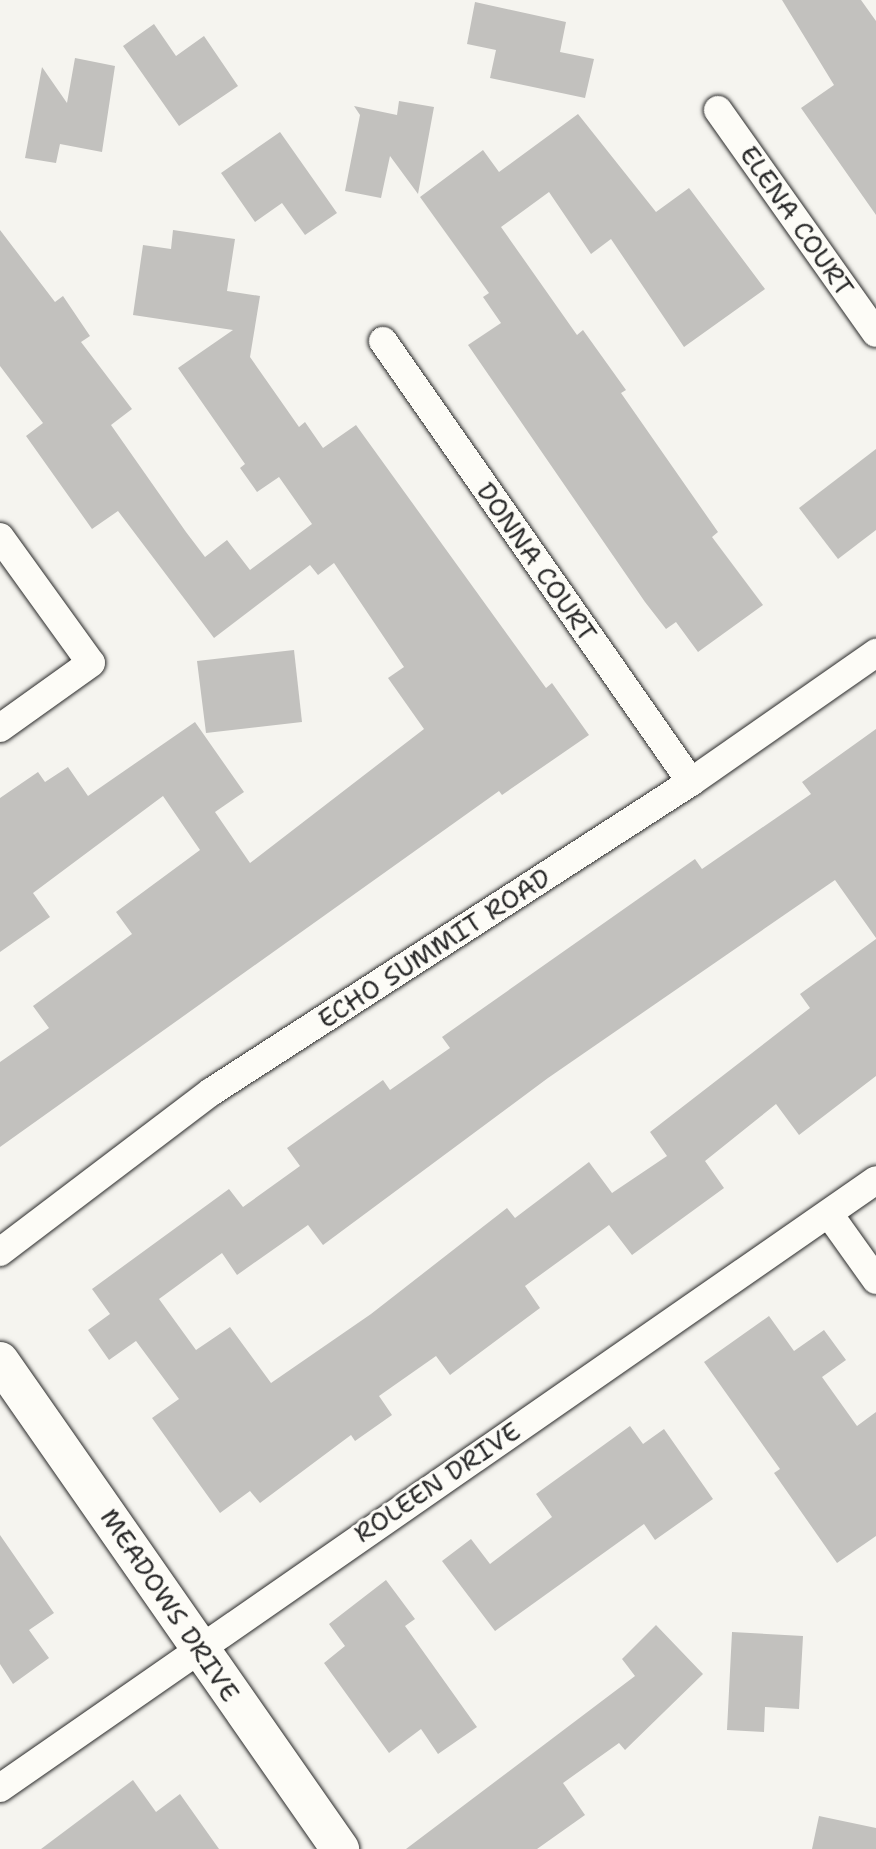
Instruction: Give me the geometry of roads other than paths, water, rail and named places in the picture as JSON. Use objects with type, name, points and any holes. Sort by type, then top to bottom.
[{"type":"street","name":"ELENA COURT","points":[[718,110],[876,333]]},
{"type":"street","name":"DONNA COURT","points":[[383,341],[691,782]]},
{"type":"street","points":[[0,537],[91,663],[0,728]]},
{"type":"street","name":"ECHO SUMMIT ROAD","points":[[0,1252],[211,1092],[691,782],[876,653]]},
{"type":"street","name":"ROLEEN DRIVE","points":[[0,1788],[199,1646],[876,1180]]},
{"type":"street","points":[[829,1214],[876,1280]]},
{"type":"street","name":"MEADOWS DRIVE","points":[[0,1361],[340,1849]]}]
